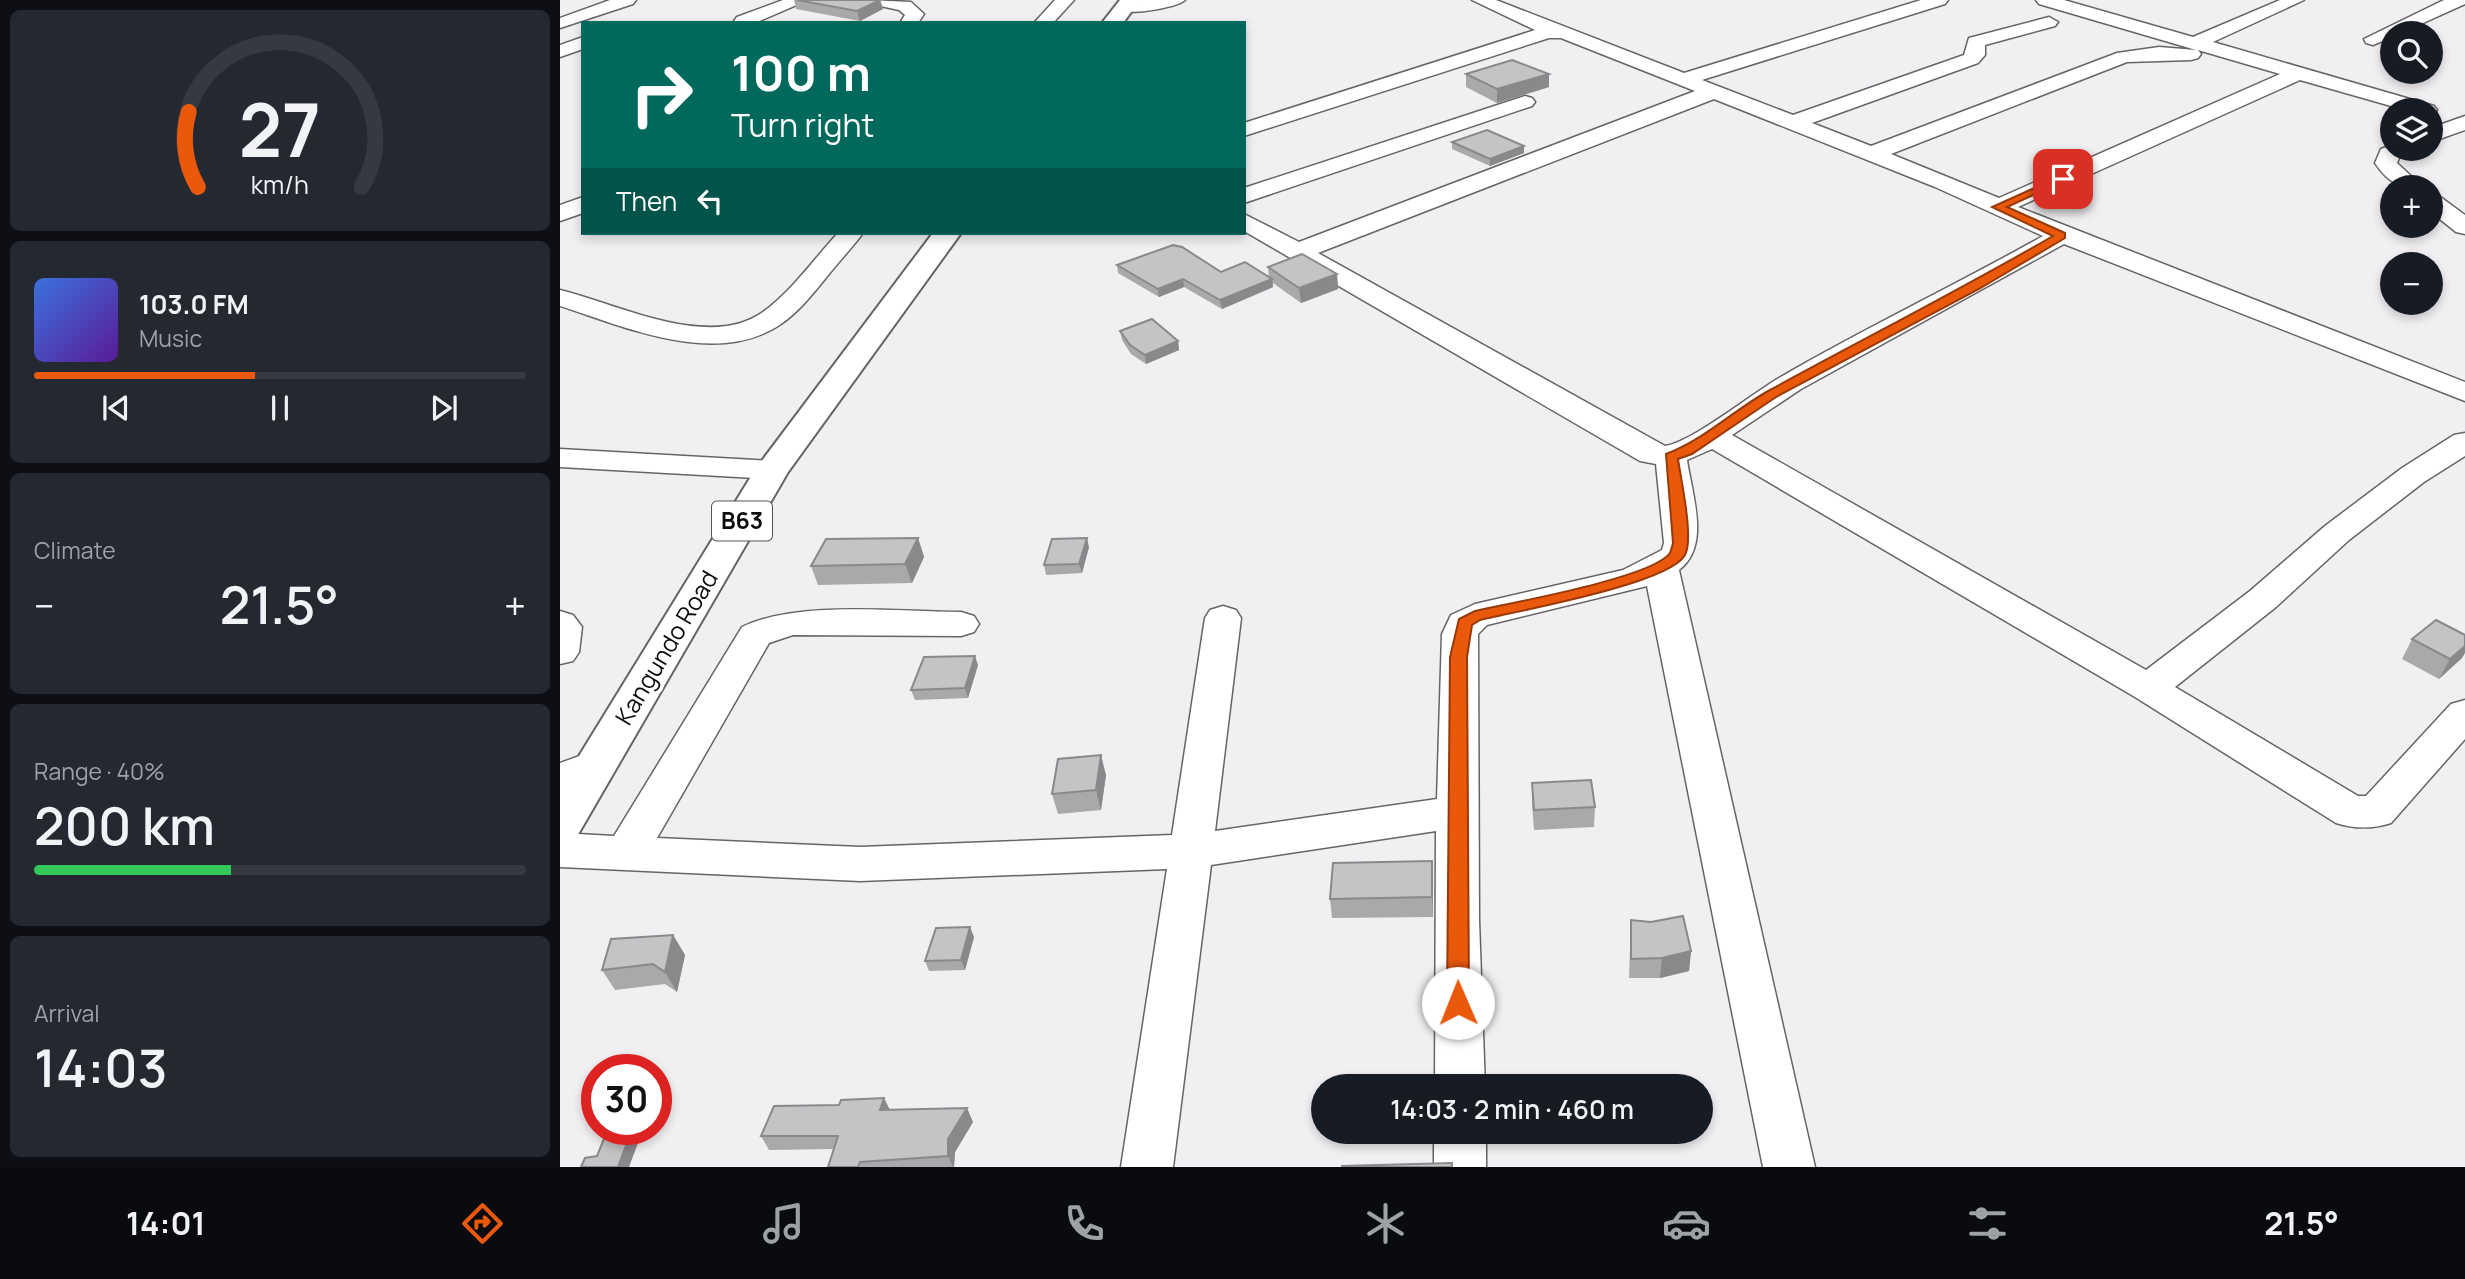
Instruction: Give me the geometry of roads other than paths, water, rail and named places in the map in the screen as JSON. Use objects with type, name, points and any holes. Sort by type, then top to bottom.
[{"type":"highway","name":"Kangundo Road","points":[[560,826],[578,772],[772,470],[946,235]]},
{"type":"street","points":[[562,22],[627,0]]},
{"type":"street","points":[[743,21],[799,0]]},
{"type":"street","points":[[877,0],[905,6],[915,15],[910,21]]},
{"type":"street","points":[[1045,21],[1065,0]]},
{"type":"street","points":[[1122,10],[1176,0]]},
{"type":"street","points":[[1481,0],[1792,122],[2062,235],[2465,392]]},
{"type":"street","points":[[1502,8],[1532,0]]},
{"type":"street","points":[[1685,79],[1940,0]]},
{"type":"street","points":[[2045,0],[2385,98]]},
{"type":"street","points":[[2194,43],[2295,0]]},
{"type":"street","points":[[2373,39],[2459,0]]},
{"type":"street","points":[[2245,3],[2272,10]]},
{"type":"street","points":[[562,22],[581,26]]},
{"type":"street","points":[[1792,122],[1971,60],[1975,55],[1976,43],[2049,22]]},
{"type":"street","points":[[1246,129],[1555,31]]},
{"type":"street","points":[[560,51],[581,45]]},
{"type":"street","points":[[1870,154],[2124,57],[2159,53],[2236,55]]},
{"type":"street","points":[[1998,207],[2299,73]]},
{"type":"street","points":[[1299,251],[1715,91]]},
{"type":"street","points":[[1246,195],[1525,102]]},
{"type":"street","points":[[2443,115],[2465,122]]},
{"type":"street","points":[[2443,131],[2465,122]]},
{"type":"street","points":[[2387,161],[2396,175]]},
{"type":"street","points":[[560,214],[581,205]]},
{"type":"street","points":[[2443,210],[2465,227]]},
{"type":"street","points":[[1246,222],[1651,454],[1671,457],[1687,451],[1772,394],[1975,287],[2062,235]]},
{"type":"street","points":[[560,298],[689,334],[715,337],[735,334],[772,318],[849,235]]},
{"type":"street","points":[[1709,435],[2148,688],[2351,812],[2376,813],[2465,714]]},
{"type":"street","points":[[2148,688],[2263,599],[2337,533],[2413,475],[2465,442]]},
{"type":"street","points":[[1460,1074],[1456,920],[1459,812],[1458,657],[1464,623],[1475,616],[1633,579],[1661,567],[1677,555],[1681,543],[1671,457]]},
{"type":"street","points":[[560,458],[772,470]]},
{"type":"street","points":[[1661,567],[1789,1167]]},
{"type":"street","points":[[1147,1167],[1223,618]]},
{"type":"street","points":[[560,623],[564,627],[564,642],[560,652]]},
{"type":"street","points":[[627,851],[755,635],[774,626],[793,623],[961,624]]},
{"type":"street","points":[[560,850],[627,851],[748,861],[860,864],[1192,851],[1459,812]]},
{"type":"street","points":[[1460,1144],[1460,1167]]}]
